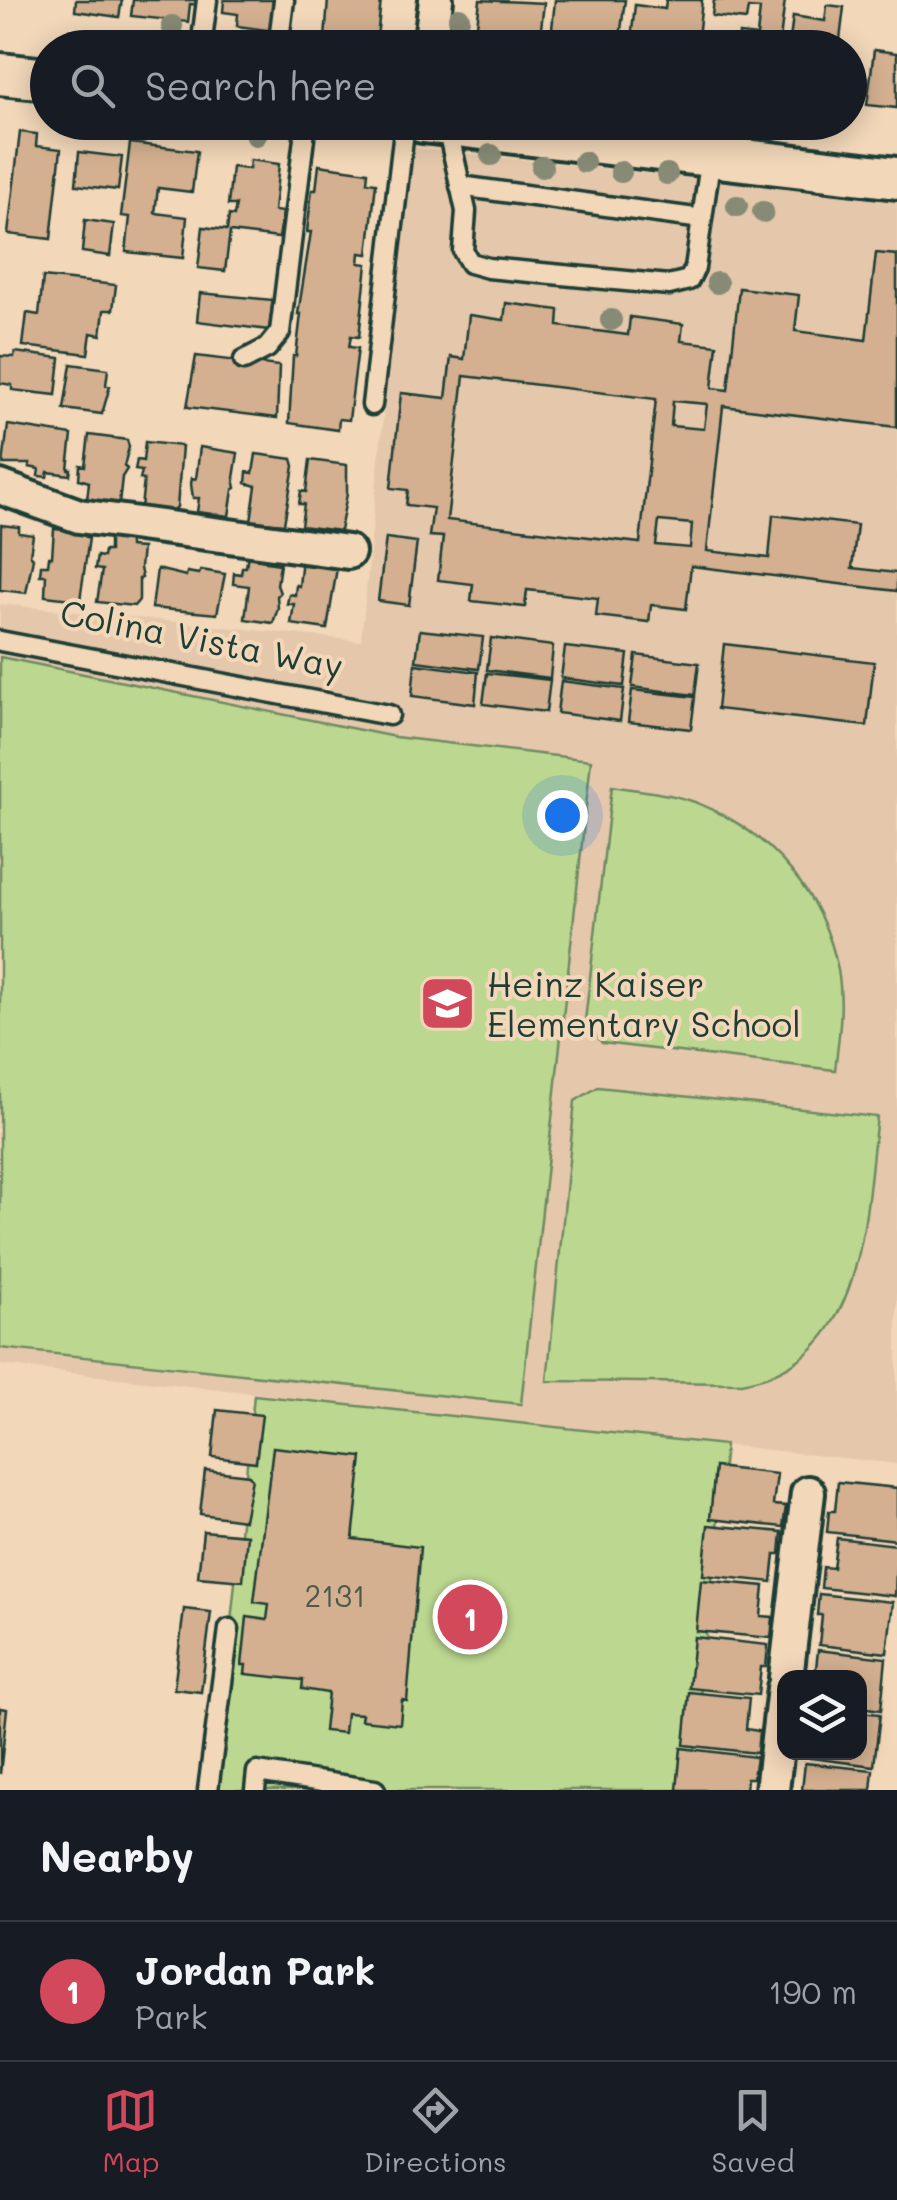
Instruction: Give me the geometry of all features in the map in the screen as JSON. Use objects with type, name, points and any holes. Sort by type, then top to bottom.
[{"type":"street","points":[[432,30],[436,0]]},
{"type":"street","points":[[0,74],[30,78]]},
{"type":"street","points":[[573,140],[897,178]]},
{"type":"street","points":[[0,488],[79,516],[348,552]]},
{"type":"street","points":[[787,1670],[808,1493]]},
{"type":"street","points":[[772,1790],[777,1748]]},
{"type":"lane","points":[[203,30],[207,0]]},
{"type":"lane","points":[[280,30],[284,0]]},
{"type":"lane","points":[[244,360],[268,348],[280,332],[304,140]]},
{"type":"lane","points":[[372,405],[403,140]]},
{"type":"lane","points":[[441,140],[466,211],[463,252],[470,263],[669,285],[689,280],[696,268],[711,156]]},
{"type":"lane","points":[[460,186],[702,218]]},
{"type":"lane","name":"Colina Vista Way","points":[[0,641],[389,715]]},
{"type":"lane","points":[[208,1790],[228,1628]]},
{"type":"lane","points":[[255,1790],[258,1772],[375,1790]]},
{"type":"shaded area","name":"Heinz Kaiser Elementary School","points":[[410,148],[897,200],[897,1464],[0,1365],[0,604],[361,641]]},
{"type":"green space","points":[[0,657],[395,737],[591,760],[521,1404],[0,1348]]},
{"type":"green space","points":[[612,786],[702,805],[751,833],[791,871],[821,917],[838,970],[841,1008],[835,1070],[602,1043],[585,1021]]},
{"type":"green space","points":[[598,1087],[877,1117],[862,1240],[852,1280],[836,1316],[814,1347],[783,1370],[741,1383],[547,1381],[575,1101]]},
{"type":"green space","points":[[254,1395],[725,1445],[691,1790],[214,1790]]},
{"type":"building","points":[[76,0],[122,0],[119,17],[75,11]]},
{"type":"building","points":[[133,0],[202,0],[201,5],[190,4],[188,22],[131,16]]},
{"type":"building","points":[[224,0],[275,0],[274,30],[237,26],[238,14],[223,12]]},
{"type":"building","points":[[328,0],[381,0],[378,30],[326,30]]},
{"type":"building","points":[[480,0],[544,3],[541,30],[476,30]]},
{"type":"building","points":[[555,0],[625,0],[621,30],[552,30]]},
{"type":"building","points":[[666,0],[702,0],[699,30],[632,30],[635,5],[665,9]]},
{"type":"building","points":[[714,0],[785,0],[781,30],[758,30],[760,9],[748,8],[746,20],[712,16]]},
{"type":"building","points":[[827,5],[844,7],[841,30],[791,30],[793,16],[825,21]]},
{"type":"building","points":[[874,50],[897,53],[897,108],[867,105]]},
{"type":"building","points":[[20,132],[30,133],[36,146],[61,149],[51,239],[8,234]]},
{"type":"building","points":[[130,143],[197,151],[192,192],[158,188],[155,213],[187,217],[183,258],[126,252],[130,217],[121,216]]},
{"type":"building","points":[[79,152],[122,157],[118,190],[76,185]]},
{"type":"building","points":[[250,160],[279,164],[274,211],[283,212],[279,238],[230,232],[225,271],[198,268],[203,227],[227,230],[229,215],[234,216],[236,205],[228,205],[232,167],[249,169]]},
{"type":"building","points":[[319,165],[368,172],[367,182],[376,183],[368,254],[360,253],[359,263],[367,264],[359,337],[351,336],[349,347],[358,348],[349,420],[339,419],[338,430],[289,423],[293,356],[311,232],[307,232]]},
{"type":"building","points":[[85,220],[114,224],[110,256],[82,252]]},
{"type":"building","points":[[876,253],[897,255],[897,427],[723,406],[707,551],[769,558],[773,515],[857,525],[852,568],[897,573],[897,591],[691,566],[686,609],[651,605],[649,622],[596,616],[598,598],[527,590],[525,607],[471,601],[473,584],[438,580],[443,537],[429,536],[433,508],[406,505],[408,490],[391,488],[401,393],[446,398],[451,357],[464,359],[469,315],[504,320],[506,303],[559,310],[558,326],[628,335],[630,317],[683,324],[681,341],[717,345],[712,388],[728,390],[739,288],[799,295],[795,331],[866,340]],"holes":[[[464,376],[656,399],[640,543],[447,520]],[[673,401],[707,404],[704,429],[671,426]],[[659,521],[692,524],[690,548],[656,545]]]},
{"type":"building","points":[[43,277],[116,285],[113,310],[104,310],[101,335],[91,333],[88,354],[23,346],[27,313],[39,315]]},
{"type":"building","points":[[200,293],[273,300],[269,330],[197,321]]},
{"type":"building","points":[[15,352],[60,358],[56,395],[12,390],[12,385],[0,383],[0,356],[14,357]]},
{"type":"building","points":[[196,356],[279,366],[277,418],[187,407]]},
{"type":"building","points":[[71,364],[108,369],[106,385],[110,386],[102,414],[64,409]]},
{"type":"building","points":[[8,425],[72,435],[70,475],[48,472],[47,477],[38,476],[39,469],[29,467],[30,464],[3,464]]},
{"type":"building","points":[[89,435],[127,440],[127,469],[122,477],[119,504],[87,500],[89,482],[79,479]]},
{"type":"building","points":[[145,442],[182,446],[174,510],[141,508],[144,480],[140,479],[142,471],[135,470],[137,460],[143,461]]},
{"type":"building","points":[[200,447],[238,453],[229,516],[197,512],[199,498],[193,498],[191,484],[192,478],[196,479]]},
{"type":"building","points":[[256,454],[292,459],[284,524],[251,521],[256,486],[246,483],[247,472],[253,473]]},
{"type":"building","points":[[310,460],[347,465],[347,494],[340,531],[301,526],[304,504],[299,504],[301,491],[306,492]]},
{"type":"building","points":[[1,525],[19,527],[19,533],[33,535],[26,593],[0,590]]},
{"type":"building","points":[[54,529],[74,531],[89,538],[80,600],[45,596],[46,575],[40,575],[41,565],[48,565],[52,557]]},
{"type":"building","points":[[109,538],[129,540],[129,547],[142,548],[139,600],[134,606],[97,602],[102,570],[95,569],[97,556],[103,557],[104,551],[109,551]]},
{"type":"building","points":[[386,538],[417,542],[409,605],[378,601]]},
{"type":"building","points":[[248,554],[280,564],[280,593],[273,623],[245,619],[249,586],[233,584],[234,573],[241,574],[242,567],[246,567]]},
{"type":"building","points":[[302,558],[335,564],[337,568],[327,629],[291,624],[294,604],[287,604],[289,594],[295,595],[296,585],[299,586]]},
{"type":"building","points":[[157,569],[186,576],[187,572],[199,574],[201,570],[225,574],[217,614],[152,608]]},
{"type":"building","points":[[420,630],[483,637],[479,669],[416,661]]},
{"type":"building","points":[[491,638],[553,646],[550,678],[487,670]]},
{"type":"building","points":[[724,644],[874,662],[867,726],[717,709]]},
{"type":"building","points":[[565,647],[628,654],[624,686],[561,678]]},
{"type":"building","points":[[636,655],[699,663],[695,695],[632,687]]},
{"type":"building","points":[[415,664],[478,672],[475,704],[412,696]]},
{"type":"building","points":[[487,673],[550,680],[546,712],[483,704]]},
{"type":"building","points":[[561,681],[624,689],[620,721],[557,713]]},
{"type":"building","points":[[632,690],[695,697],[691,729],[628,722]]},
{"type":"building","points":[[217,1410],[262,1415],[256,1462],[212,1457]]},
{"type":"building","points":[[273,1447],[362,1457],[353,1539],[420,1547],[407,1701],[402,1700],[400,1724],[361,1720],[362,1714],[346,1713],[344,1733],[324,1731],[328,1693],[302,1689],[303,1680],[245,1674],[246,1665],[242,1665],[247,1617],[267,1620],[269,1604],[254,1602]]},
{"type":"building","points":[[715,1467],[777,1474],[773,1505],[786,1506],[783,1527],[710,1519]]},
{"type":"building","points":[[205,1470],[249,1475],[252,1479],[244,1520],[200,1514]]},
{"type":"building","points":[[838,1482],[897,1488],[897,1540],[827,1532],[829,1511],[835,1511]]},
{"type":"building","points":[[708,1525],[782,1532],[772,1582],[703,1575]]},
{"type":"building","points":[[203,1531],[247,1535],[243,1581],[198,1577]]},
{"type":"building","points":[[837,1538],[897,1545],[895,1596],[821,1588],[823,1567],[833,1568]]},
{"type":"building","points":[[701,1580],[764,1586],[761,1616],[773,1617],[771,1638],[696,1631]]},
{"type":"building","points":[[819,1594],[893,1602],[887,1653],[819,1645]]},
{"type":"building","points":[[184,1609],[211,1612],[201,1692],[174,1689]]},
{"type":"building","points":[[694,1637],[768,1645],[758,1695],[689,1688]]},
{"type":"building","points":[[818,1650],[886,1658],[881,1710],[867,1708],[867,1670],[816,1670]]},
{"type":"building","points":[[689,1692],[749,1698],[746,1729],[759,1731],[757,1753],[684,1745]]},
{"type":"building","points":[[0,1708],[7,1709],[0,1774]]},
{"type":"building","points":[[867,1713],[880,1714],[874,1766],[826,1760],[867,1760]]},
{"type":"building","points":[[681,1748],[756,1757],[753,1778],[747,1778],[746,1790],[677,1790]]},
{"type":"building","points":[[805,1763],[873,1770],[871,1790],[802,1790]]},
{"type":"place","name":"Heinz Kaiser Elementary School","points":[[448,1003]]},
{"type":"place","name":"Jordan Park","points":[[470,1617]]}]
